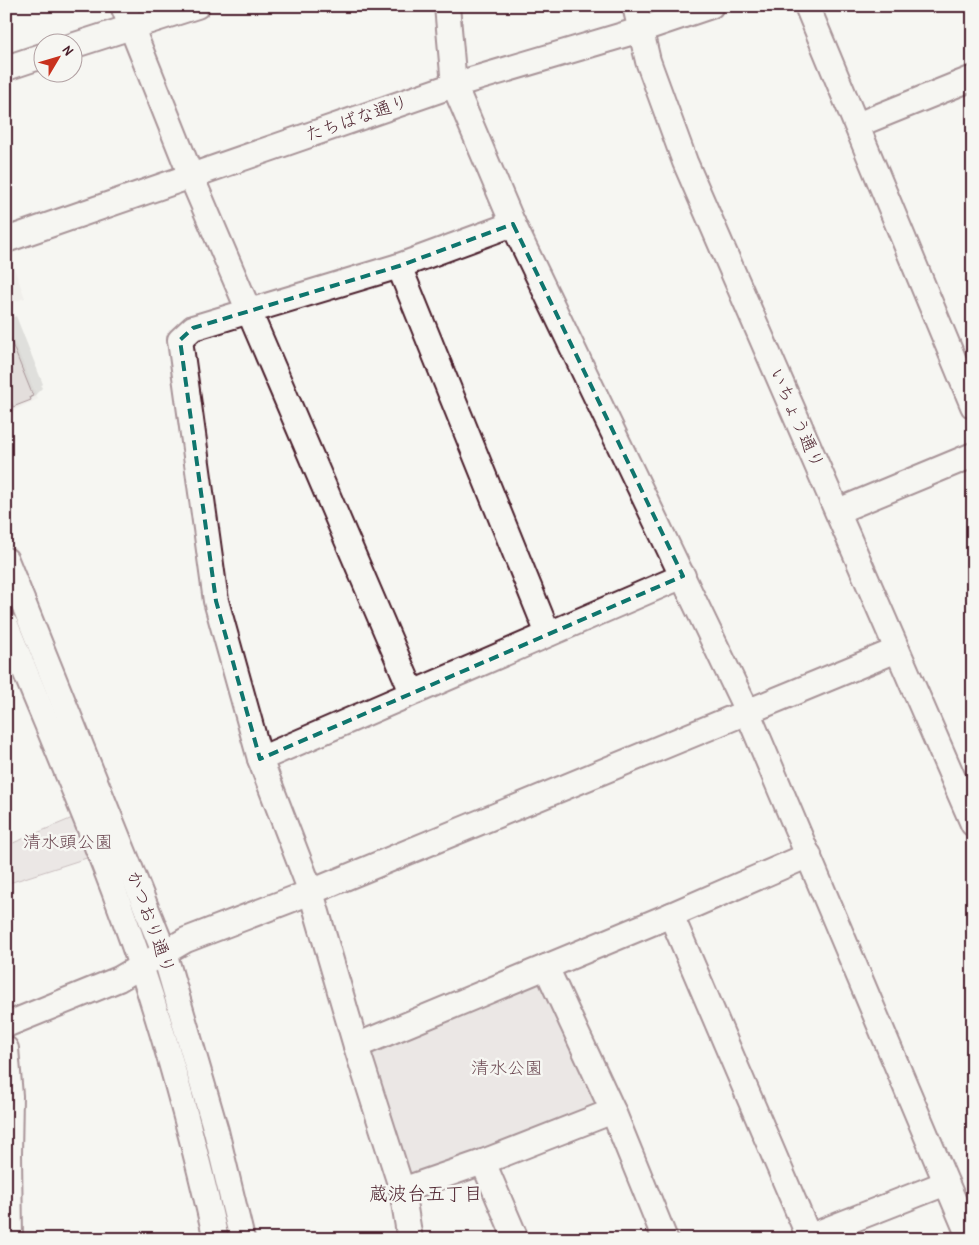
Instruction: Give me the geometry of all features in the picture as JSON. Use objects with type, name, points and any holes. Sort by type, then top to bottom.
[{"type":"street","points":[[82,41],[127,17],[197,6]]},
{"type":"street","points":[[447,6],[454,85],[514,224],[748,711],[970,1239]]},
{"type":"street","name":"いちょう通り","points":[[635,6],[651,70],[685,162],[973,824]]},
{"type":"street","name":"たちばな通り","points":[[6,240],[454,85],[640,30],[711,6]]},
{"type":"street","points":[[807,6],[973,406]]},
{"type":"street","points":[[127,17],[191,176],[412,692]]},
{"type":"street","points":[[6,68],[32,59]]},
{"type":"street","points":[[857,125],[973,78]]},
{"type":"street","points":[[410,1239],[402,1190],[356,1046],[311,892],[260,758],[216,601],[180,340],[193,328],[398,266],[514,224]]},
{"type":"street","points":[[398,266],[548,634]]},
{"type":"street","points":[[838,512],[973,455]]},
{"type":"street","name":"かつおり通り","points":[[6,560],[164,952],[216,1131],[242,1239]]},
{"type":"street","points":[[260,758],[683,576]]},
{"type":"street","name":"かつおり通り","points":[[6,625],[110,882],[141,966],[197,1153],[216,1239]]},
{"type":"street","points":[[6,1025],[120,979],[186,940],[311,892],[897,650]]},
{"type":"street","points":[[356,1046],[671,915],[809,855]]},
{"type":"street","points":[[671,915],[806,1238],[946,1183]]},
{"type":"street","points":[[546,967],[613,1111],[665,1239]]},
{"type":"street","points":[[6,1048],[10,1096],[7,1153],[10,1239]]},
{"type":"street","points":[[402,1190],[483,1162],[613,1111]]},
{"type":"street","points":[[483,1162],[516,1239]]},
{"type":"highlighted area","points":[[513,224],[683,576],[260,759],[216,601],[180,340],[193,328],[399,266]]},
{"type":"shaded area","points":[[11,260],[25,298],[6,304],[6,261]]},
{"type":"shaded area","points":[[6,321],[38,399],[6,414]]},
{"type":"green space","name":"清水頭公園","points":[[82,814],[99,854],[6,884],[6,846]]},
{"type":"green space","name":"清水公園","points":[[546,967],[613,1111],[402,1190],[356,1046]]},
{"type":"building","points":[[6,329],[33,396],[30,397],[31,400],[13,407],[8,395],[6,396]]},
{"type":"district","name":"蔵波台五丁目","points":[[426,1193]]}]
